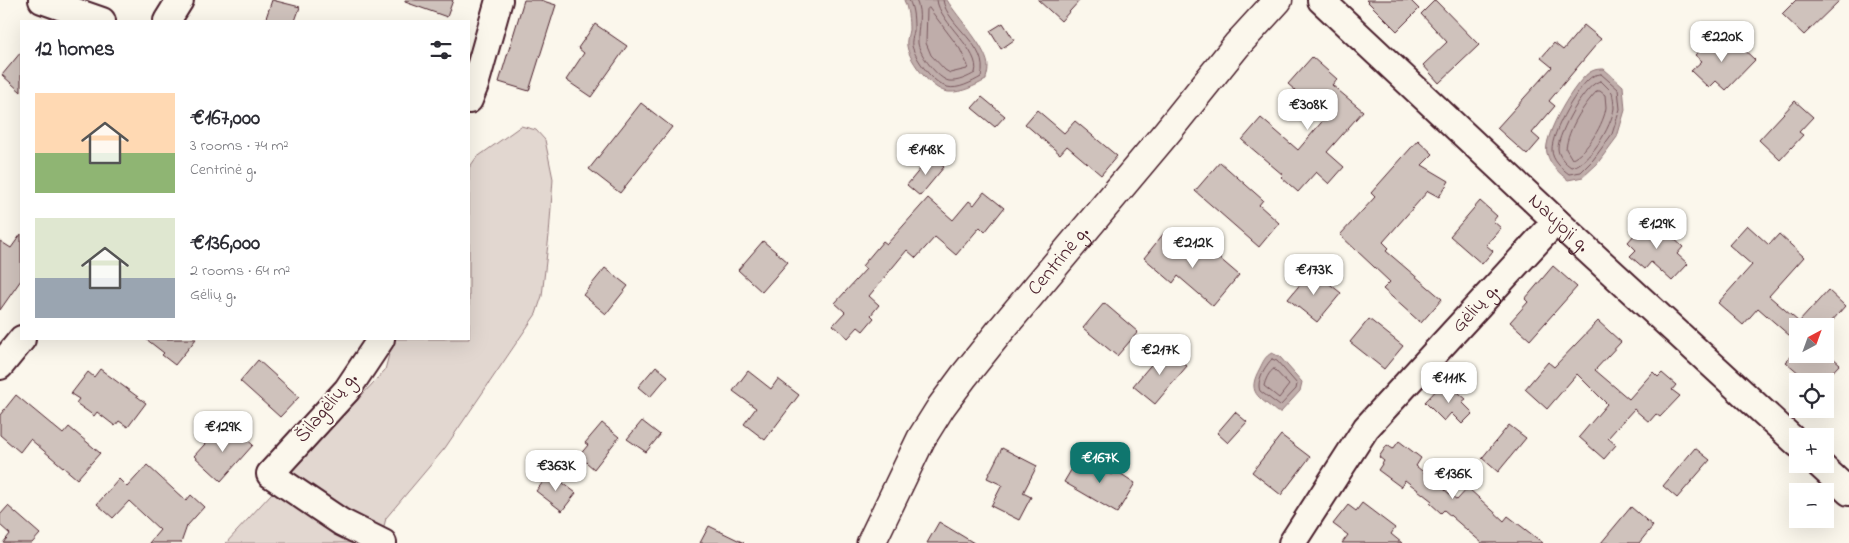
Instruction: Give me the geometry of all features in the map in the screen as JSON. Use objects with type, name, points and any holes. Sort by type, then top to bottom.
[{"type":"main road","name":"Centrinė g.","points":[[871,543],[921,439],[941,407],[964,376],[1237,45],[1278,0]]},
{"type":"street","points":[[42,0],[99,20]]},
{"type":"street","points":[[168,20],[180,0]]},
{"type":"street","points":[[470,98],[499,0]]},
{"type":"street","name":"Naujoji g.","points":[[1322,0],[1556,221],[1789,436]]},
{"type":"street","name":"Gėlių g.","points":[[1292,543],[1366,428],[1556,221]]},
{"type":"street","points":[[0,366],[21,340]]},
{"type":"street","name":"Šilagėlių g.","points":[[380,340],[347,390],[270,474],[341,522],[383,543]]},
{"type":"street","points":[[1829,473],[1849,492]]},
{"type":"shaded area","points":[[521,126],[536,130],[545,140],[553,179],[542,296],[536,314],[445,448],[386,518],[380,543],[226,543],[385,370],[393,340],[470,340],[470,167],[476,158]]},
{"type":"water","points":[[904,0],[947,0],[983,52],[988,68],[986,80],[968,89],[954,92],[943,91],[929,81],[912,60],[909,52],[907,44],[908,18]]},
{"type":"water","points":[[1604,69],[1623,86],[1625,110],[1617,137],[1597,164],[1583,177],[1568,180],[1561,175],[1548,157],[1547,145],[1550,134],[1562,108],[1578,84],[1592,71]]},
{"type":"water","points":[[1272,353],[1280,357],[1302,382],[1300,391],[1281,412],[1277,412],[1264,402],[1254,389],[1256,376],[1262,364],[1266,357]]},
{"type":"building","points":[[272,0],[300,7],[295,20],[265,20]]},
{"type":"building","points":[[405,0],[453,0],[447,17],[405,2]]},
{"type":"building","points":[[524,0],[540,0],[556,5],[529,91],[499,82]]},
{"type":"building","points":[[1038,0],[1080,0],[1061,21]]},
{"type":"building","points":[[1366,0],[1410,0],[1419,9],[1397,31]]},
{"type":"building","points":[[1435,0],[1479,45],[1439,83],[1423,65],[1447,42],[1421,14]]},
{"type":"building","points":[[1796,0],[1840,0],[1804,35],[1782,14]]},
{"type":"building","points":[[1003,23],[1014,40],[1001,49],[990,31]]},
{"type":"building","points":[[595,24],[627,46],[591,97],[566,80],[584,53],[578,48]]},
{"type":"building","points":[[1584,25],[1601,39],[1549,101],[1555,106],[1532,133],[1540,140],[1527,155],[1497,128],[1552,67],[1541,58],[1554,43],[1563,50]]},
{"type":"building","points":[[1712,37],[1724,49],[1733,39],[1755,60],[1726,90],[1716,81],[1709,88],[1691,71],[1702,61],[1695,55]]},
{"type":"building","points":[[20,53],[20,91],[2,75]]},
{"type":"building","points":[[1312,57],[1337,79],[1332,85],[1363,111],[1327,152],[1344,167],[1329,184],[1316,172],[1298,192],[1281,177],[1283,175],[1242,140],[1261,118],[1298,150],[1326,117],[1288,84]]},
{"type":"building","points":[[982,97],[1005,116],[995,127],[972,108]]},
{"type":"building","points":[[1795,101],[1813,117],[1799,132],[1803,135],[1780,160],[1759,140]]},
{"type":"building","points":[[641,103],[672,127],[620,193],[589,169]]},
{"type":"building","points":[[1037,110],[1064,133],[1075,121],[1117,156],[1101,175],[1067,146],[1060,154],[1025,124]]},
{"type":"building","points":[[1418,140],[1433,154],[1422,165],[1449,181],[1439,197],[1428,191],[1383,242],[1389,248],[1386,251],[1442,299],[1421,323],[1383,289],[1390,282],[1340,235],[1375,197],[1371,193]]},
{"type":"building","points":[[931,156],[944,167],[920,196],[907,185]]},
{"type":"building","points":[[1220,162],[1263,200],[1259,205],[1279,223],[1259,247],[1195,191]]},
{"type":"building","points":[[984,192],[1004,208],[985,232],[980,227],[956,255],[935,237],[916,258],[907,250],[869,296],[879,305],[871,315],[874,318],[863,331],[858,327],[848,338],[833,325],[845,312],[835,303],[866,269],[862,266],[883,241],[887,244],[928,198],[953,220],[969,201],[974,205]]},
{"type":"building","points":[[1480,201],[1497,216],[1493,221],[1501,228],[1486,245],[1493,251],[1482,264],[1450,236]]},
{"type":"building","points":[[1650,217],[1683,247],[1677,254],[1688,264],[1672,281],[1651,262],[1645,269],[1630,256],[1636,250],[1628,242]]},
{"type":"building","points":[[1747,225],[1769,245],[1779,234],[1804,257],[1769,296],[1794,318],[1789,318],[1789,335],[1758,308],[1743,325],[1718,303],[1752,265],[1729,245]]},
{"type":"building","points":[[1164,233],[1193,258],[1204,245],[1239,275],[1213,306],[1178,276],[1173,283],[1144,258]]},
{"type":"building","points":[[20,235],[20,281],[0,310],[0,241],[11,248]]},
{"type":"building","points":[[763,241],[788,262],[762,292],[738,270]]},
{"type":"building","points":[[1553,266],[1577,287],[1530,340],[1510,322],[1528,302],[1525,299]]},
{"type":"building","points":[[605,268],[628,286],[606,314],[583,295]]},
{"type":"building","points":[[1312,270],[1341,293],[1317,322],[1288,299]]},
{"type":"building","points":[[1828,290],[1845,306],[1834,319],[1803,318]]},
{"type":"building","points":[[1104,303],[1138,332],[1117,356],[1083,328]]},
{"type":"building","points":[[1369,319],[1403,346],[1384,369],[1350,342]]},
{"type":"building","points":[[1598,321],[1621,342],[1595,370],[1629,399],[1653,372],[1658,377],[1662,373],[1676,385],[1672,390],[1680,396],[1660,417],[1656,414],[1649,422],[1634,409],[1608,438],[1616,445],[1604,459],[1579,437],[1607,404],[1577,374],[1547,409],[1525,389],[1548,362],[1554,367]]},
{"type":"building","points":[[147,340],[195,340],[175,365],[162,355],[164,353]]},
{"type":"building","points":[[1165,348],[1187,366],[1155,404],[1133,386]]},
{"type":"building","points":[[1789,359],[1789,363],[1834,363],[1834,359],[1840,364],[1832,373],[1799,373],[1786,362]]},
{"type":"building","points":[[258,360],[299,397],[280,417],[240,381]]},
{"type":"building","points":[[656,366],[668,376],[650,397],[638,387]]},
{"type":"building","points":[[100,369],[146,403],[128,427],[119,421],[115,426],[97,412],[94,416],[76,403],[79,399],[71,394],[88,372],[94,377]]},
{"type":"building","points":[[748,371],[771,389],[778,379],[799,395],[765,440],[744,424],[756,408],[733,391]]},
{"type":"building","points":[[1445,381],[1466,399],[1462,402],[1473,413],[1462,424],[1451,413],[1444,421],[1425,402]]},
{"type":"building","points":[[16,395],[63,434],[69,427],[100,453],[77,479],[30,439],[20,452],[0,435],[0,415]]},
{"type":"building","points":[[1235,412],[1247,422],[1228,443],[1217,433]]},
{"type":"building","points":[[642,421],[660,435],[646,452],[627,439]]},
{"type":"building","points":[[602,423],[619,437],[594,469],[579,456],[588,445],[585,443]]},
{"type":"building","points":[[1509,425],[1526,438],[1498,472],[1482,458]]},
{"type":"building","points":[[234,428],[253,445],[221,481],[194,456],[214,434],[221,441]]},
{"type":"building","points":[[1281,435],[1310,457],[1281,495],[1252,472]]},
{"type":"building","points":[[1399,441],[1421,458],[1416,466],[1457,500],[1468,488],[1504,521],[1508,516],[1543,543],[1482,543],[1444,510],[1441,513],[1430,503],[1432,501],[1405,480],[1401,487],[1378,470],[1384,461],[1379,457],[1387,445],[1393,449]]},
{"type":"building","points":[[1002,448],[1037,466],[1023,493],[1031,497],[1019,520],[991,506],[1002,485],[987,478]]},
{"type":"building","points":[[1695,448],[1710,460],[1677,498],[1663,486]]},
{"type":"building","points":[[1080,455],[1112,475],[1115,470],[1135,483],[1117,513],[1064,482]]},
{"type":"building","points":[[147,465],[186,501],[191,495],[204,507],[187,526],[181,543],[149,543],[160,530],[129,501],[113,518],[97,504],[119,479],[127,487]]},
{"type":"building","points":[[550,473],[576,493],[562,511],[536,491]]},
{"type":"building","points":[[1362,503],[1395,528],[1391,534],[1402,543],[1342,543],[1348,535],[1333,524],[1348,505],[1356,511]]},
{"type":"building","points":[[8,506],[40,534],[32,543],[3,543],[10,534],[0,525],[0,515]]},
{"type":"building","points":[[1631,507],[1653,526],[1639,543],[1601,543]]},
{"type":"building","points":[[939,522],[974,543],[927,543]]},
{"type":"building","points":[[709,526],[744,543],[700,543]]}]
